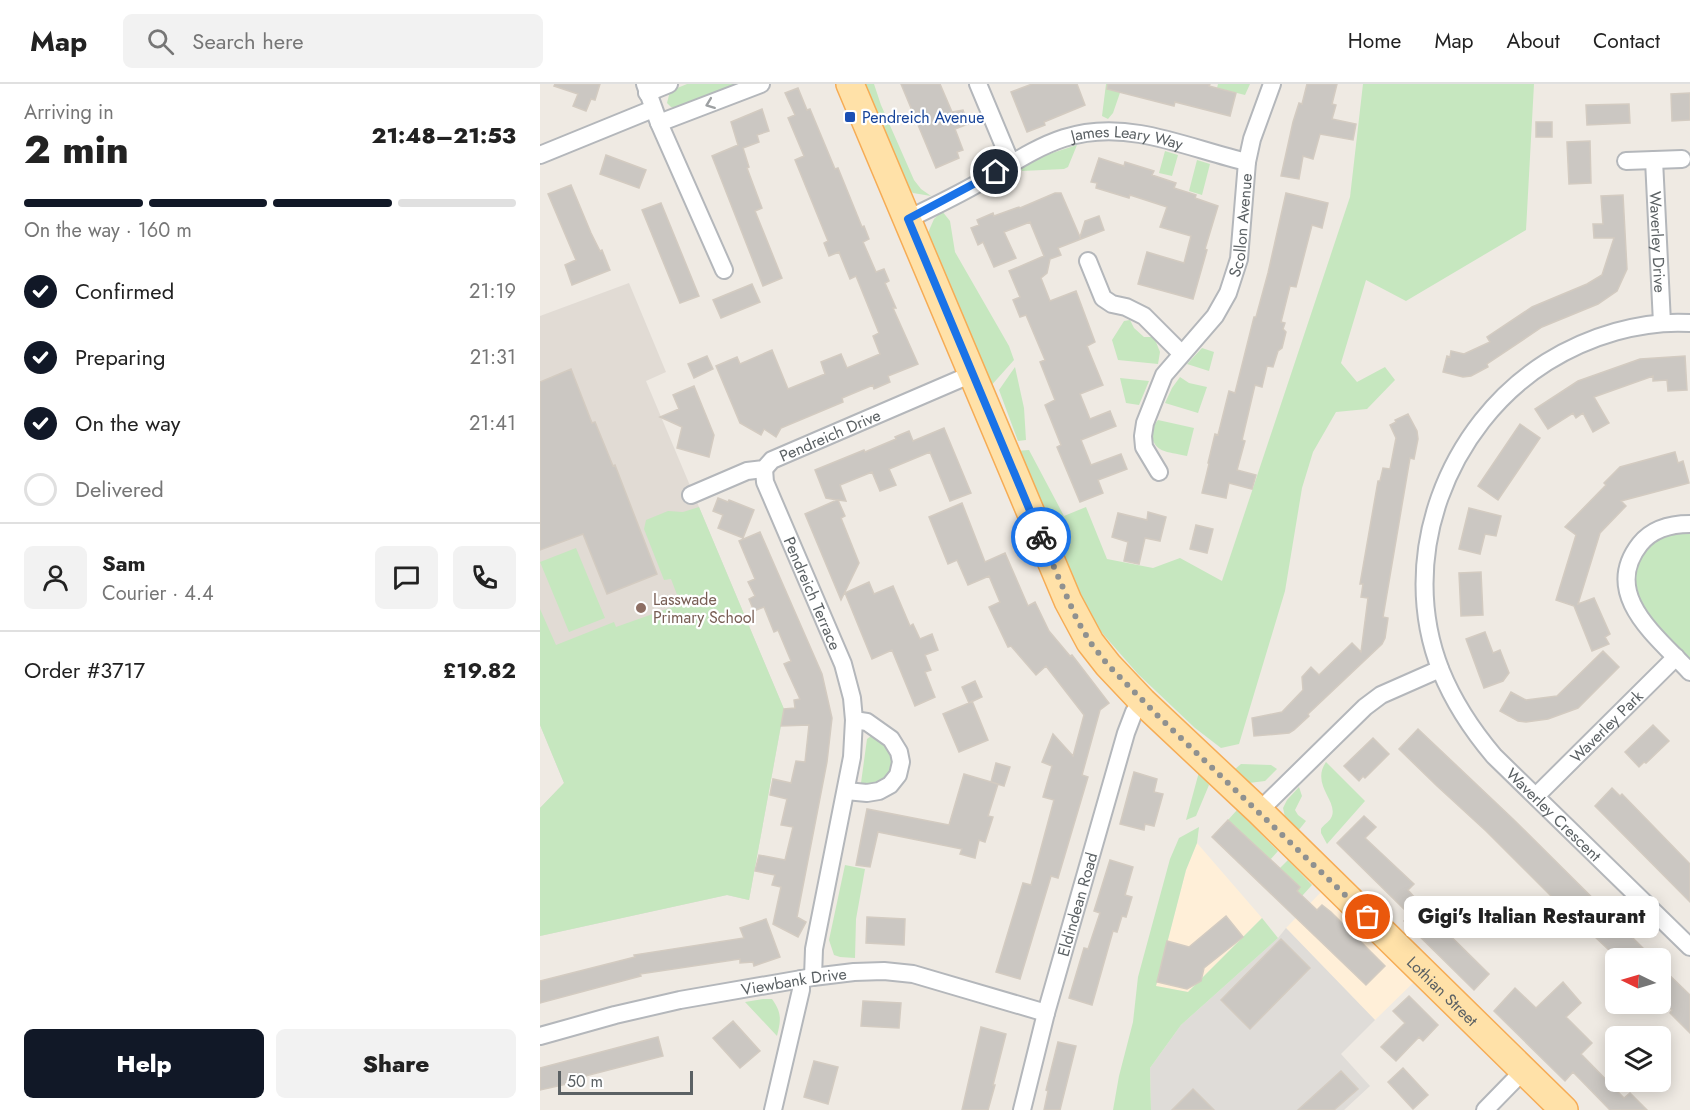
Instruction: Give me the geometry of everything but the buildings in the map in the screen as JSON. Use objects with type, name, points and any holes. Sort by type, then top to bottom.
[{"type":"main road","name":"Lothian Street","points":[[850,84],[1077,620],[1090,642],[1143,702],[1259,811],[1564,1110]]},
{"type":"street","points":[[669,84],[646,89],[724,270]]},
{"type":"street","points":[[540,155],[761,84]]},
{"type":"street","points":[[978,84],[1011,163]]},
{"type":"street","name":"Scollon Avenue","points":[[1159,472],[1144,447],[1143,436],[1151,404],[1164,375],[1215,316],[1228,293],[1239,259],[1247,162],[1252,139],[1272,84]]},
{"type":"street","name":"James Leary Way","points":[[908,219],[981,181],[1039,146],[1089,132],[1141,134],[1247,162]]},
{"type":"street","points":[[1626,161],[1682,159]]},
{"type":"street","name":"Waverley Drive","points":[[1654,160],[1662,323]]},
{"type":"street","points":[[1088,261],[1103,298],[1112,304],[1126,307],[1144,316],[1181,353]]},
{"type":"street","name":"Waverley Crescent","points":[[1690,323],[1662,323],[1607,334],[1558,355],[1528,374],[1496,403],[1473,431],[1452,466],[1442,490],[1428,540],[1426,566],[1428,618],[1440,669],[1458,707],[1477,736],[1494,756],[1690,947]]},
{"type":"street","name":"Pendreich Drive","points":[[691,495],[747,471],[764,469],[766,464],[772,460],[972,374]]},
{"type":"street","name":"Pendreich Terrace","points":[[764,469],[765,482],[843,664],[849,681],[854,720],[852,757],[814,949],[807,978],[801,990],[773,1110]]},
{"type":"street","points":[[1690,524],[1664,527],[1647,537],[1634,552],[1626,576],[1630,602],[1635,613],[1690,672]]},
{"type":"street","name":"Waverley Park","points":[[1536,796],[1676,657]]},
{"type":"street","points":[[1259,811],[1365,707],[1381,695],[1440,669]]},
{"type":"street","name":"Eldindean Road","points":[[1022,1110],[1126,733],[1134,712],[1143,702]]},
{"type":"street","points":[[846,791],[867,793],[879,790],[890,784],[898,775],[901,762],[899,752],[891,739],[867,722],[854,720]]},
{"type":"street","name":"Viewbank Drive","points":[[540,1036],[680,1000],[807,978],[884,971],[913,974],[1047,1013]]},
{"type":"street","points":[[1485,1110],[1523,1071]]},
{"type":"shaded area","name":"Lasswade Primary School","points":[[629,283],[666,372],[646,381],[784,709],[749,900],[727,895],[540,936],[540,808],[564,783],[540,725],[540,316]]},
{"type":"shaded area","points":[[1197,843],[1262,918],[1188,992],[1156,986],[1186,870]]},
{"type":"shaded area","points":[[1324,889],[1415,981],[1375,1020],[1286,928]]},
{"type":"shaded area","points":[[1286,928],[1375,1020],[1341,1054],[1370,1086],[1344,1110],[1151,1110],[1150,1068],[1181,1025],[1278,938]]},
{"type":"green space","points":[[687,84],[738,84],[679,108],[671,107],[667,103],[670,91]]},
{"type":"green space","points":[[863,84],[874,84],[914,180],[931,196],[913,193],[905,186]]},
{"type":"green space","points":[[1106,84],[1123,84],[1113,113],[1108,119],[1102,116]]},
{"type":"green space","points":[[1218,84],[1250,84],[1245,95],[1217,88]]},
{"type":"green space","points":[[1363,84],[1534,84],[1526,230],[1406,301],[1366,280],[1341,363],[1357,382],[1385,367],[1395,380],[1367,409],[1336,412],[1313,452],[1302,488],[1285,591],[1239,744],[1221,748],[1195,728],[1138,674],[1096,626],[1040,509],[1016,451],[1029,450],[1064,516],[1086,507],[1107,559],[1153,568],[1180,558],[1222,581],[1350,197]]},
{"type":"green space","points":[[1077,145],[1068,167],[1064,169],[1022,171],[1021,168],[1046,155]]},
{"type":"green space","points":[[1165,151],[1178,155],[1172,176],[1159,173]]},
{"type":"green space","points":[[1197,160],[1210,164],[1202,195],[1189,191]]},
{"type":"green space","points":[[942,211],[950,221],[955,252],[1009,346],[1014,360],[989,388],[927,235],[934,219]]},
{"type":"green space","points":[[1130,320],[1134,328],[1144,337],[1154,337],[1160,352],[1158,364],[1118,360],[1112,340],[1124,321]]},
{"type":"green space","points":[[1202,348],[1214,352],[1209,371],[1187,364]]},
{"type":"green space","points":[[1015,367],[1024,408],[1026,440],[1018,441],[999,390]]},
{"type":"green space","points":[[1180,377],[1189,383],[1207,387],[1198,413],[1165,403]]},
{"type":"green space","points":[[1120,378],[1149,381],[1139,405],[1126,403]]},
{"type":"green space","points":[[1158,420],[1194,428],[1187,456],[1167,452],[1158,447],[1150,430]]},
{"type":"green space","name":"Lasswade Primary School","points":[[699,507],[784,709],[749,900],[727,895],[540,936],[540,808],[564,783],[540,725],[540,609],[556,645],[614,622],[616,627],[678,605],[679,600],[671,579],[664,580],[644,529],[646,520],[668,511],[683,512]]},
{"type":"green space","points":[[1677,532],[1690,533],[1690,660],[1646,614],[1637,596],[1635,583],[1636,572],[1646,551],[1665,536]]},
{"type":"green space","points":[[576,548],[605,618],[569,632],[540,562]]},
{"type":"green space","points":[[871,736],[884,743],[889,750],[892,765],[886,779],[879,784],[865,785],[861,783],[867,739]]},
{"type":"green space","points":[[1326,762],[1365,801],[1327,844],[1321,829],[1333,812],[1321,778]]},
{"type":"green space","points":[[1241,764],[1271,765],[1277,769],[1265,781],[1249,783],[1234,770]]},
{"type":"green space","points":[[1199,772],[1209,785],[1196,816],[1186,820]]},
{"type":"green space","points":[[1299,787],[1302,796],[1295,810],[1306,821],[1298,831],[1285,817],[1283,808]]},
{"type":"green space","points":[[1237,810],[1278,851],[1270,860],[1228,820]]},
{"type":"green space","points":[[1199,827],[1197,843],[1186,870],[1156,986],[1188,992],[1262,918],[1278,938],[1181,1025],[1150,1068],[1151,1110],[1113,1110],[1133,1022],[1138,977],[1170,859],[1179,838]]},
{"type":"green space","points":[[1288,860],[1312,885],[1302,896],[1297,891],[1300,887],[1280,868]]},
{"type":"green space","points":[[845,865],[865,869],[856,919],[855,958],[834,955],[829,940]]},
{"type":"green space","points":[[772,999],[778,1008],[780,1021],[777,1036],[745,1002]]},
{"type":"way so far","points":[[1041,537],[1077,620],[1108,665],[1143,702],[1368,917]]},
{"type":"place","name":"Pendreich Avenue","points":[[850,117]]},
{"type":"place","name":"Lasswade Primary School","points":[[641,608]]},
{"type":"place","name":"Gigi's Italian Restaurant","points":[[1368,917]]},
{"type":"route","points":[[996,172],[908,219],[1041,537]]}]
